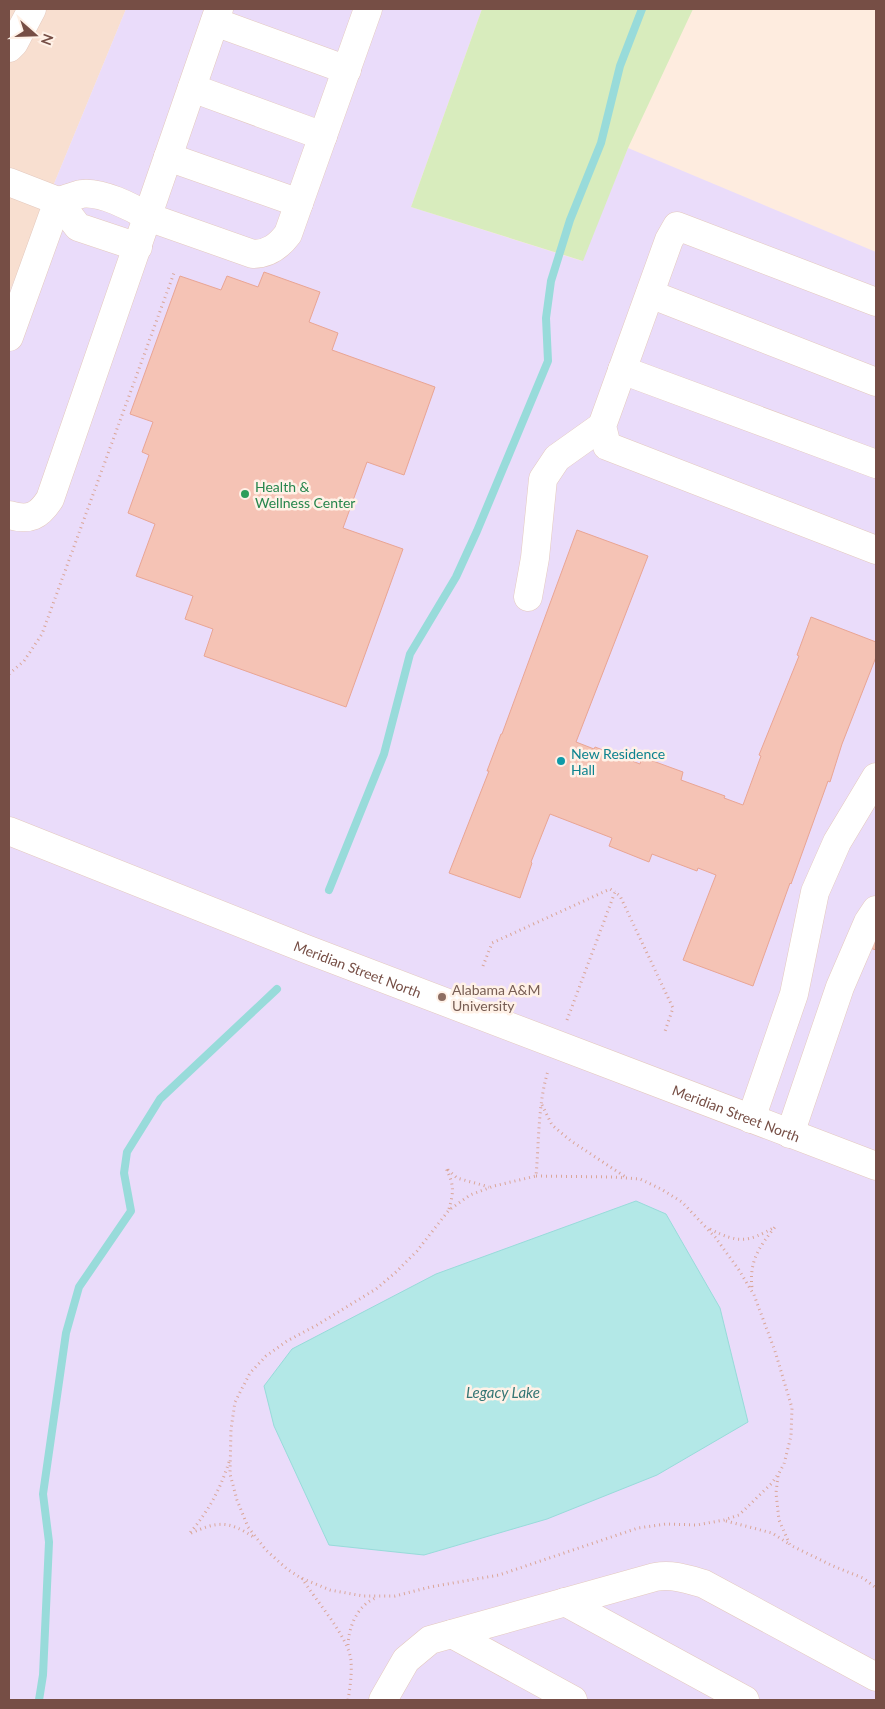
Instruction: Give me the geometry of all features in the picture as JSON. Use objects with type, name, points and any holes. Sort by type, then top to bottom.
[{"type":"street","points":[[9,48],[32,9]]},
{"type":"street","points":[[58,201],[82,194],[97,195],[134,208],[148,217],[253,254],[262,254],[271,250],[281,243],[288,234],[368,9]]},
{"type":"street","points":[[9,515],[28,518],[42,511],[50,499],[217,15],[346,70]]},
{"type":"street","points":[[192,88],[323,136]]},
{"type":"street","points":[[168,157],[299,203]]},
{"type":"street","points":[[9,182],[58,201],[78,227],[138,247]]},
{"type":"street","points":[[9,337],[58,201]]},
{"type":"street","points":[[876,302],[677,226],[669,240],[602,426],[606,446],[876,550]]},
{"type":"street","points":[[650,294],[876,382]]},
{"type":"street","points":[[622,370],[876,464]]},
{"type":"street","points":[[528,597],[535,558],[543,479],[557,458],[602,426]]},
{"type":"street","points":[[751,1119],[794,994],[815,892],[838,842],[876,777]]},
{"type":"street","name":"Meridian Street North","points":[[9,831],[316,953],[876,1166]]},
{"type":"street","points":[[790,1134],[840,987],[868,922],[876,910]]},
{"type":"street","points":[[388,1699],[406,1660],[430,1640],[666,1575],[680,1576],[704,1584],[876,1677]]},
{"type":"street","points":[[564,1602],[745,1700]]},
{"type":"street","points":[[452,1634],[573,1700]]},
{"type":"path","points":[[9,674],[24,660],[42,634],[174,273]]},
{"type":"path","points":[[484,966],[492,943],[610,889],[620,896],[673,1008],[664,1034]]},
{"type":"path","points":[[536,1176],[545,1082],[615,892]]},
{"type":"path","points":[[542,1105],[552,1125],[571,1141],[628,1178]]},
{"type":"path","points":[[449,1210],[453,1193],[452,1181],[446,1168],[456,1178],[490,1187]]},
{"type":"path","points":[[536,1176],[640,1179],[682,1202],[707,1228],[739,1270],[752,1291],[776,1351],[792,1408],[792,1436],[784,1464],[779,1473],[772,1483],[739,1515],[724,1520],[697,1524],[666,1524],[638,1528],[499,1575],[430,1587],[395,1596],[363,1596],[330,1590],[301,1578],[287,1569],[266,1550],[248,1526],[237,1500],[230,1474],[231,1429],[235,1402],[250,1373],[266,1356],[287,1341],[376,1289],[417,1251],[449,1210],[470,1195],[490,1187],[536,1176]]},
{"type":"path","points":[[707,1228],[723,1236],[741,1240],[756,1237],[775,1226],[760,1245],[752,1264],[750,1275],[752,1291]]},
{"type":"path","points":[[230,1457],[218,1493],[203,1517],[189,1534],[206,1526],[219,1523],[245,1530],[257,1539]]},
{"type":"path","points":[[779,1473],[776,1493],[779,1520],[790,1544]]},
{"type":"path","points":[[724,1520],[772,1533],[833,1566],[863,1578],[876,1588]]},
{"type":"path","points":[[301,1578],[346,1642],[351,1660],[348,1700]]},
{"type":"path","points":[[348,1648],[348,1636],[361,1606],[381,1596]]},
{"type":"shaded area","points":[[9,9],[126,9],[9,293]]},
{"type":"shaded area","name":"Alabama A&M University","points":[[126,9],[482,9],[411,207],[582,261],[628,148],[876,252],[876,1700],[9,1700],[9,293]]},
{"type":"green space","points":[[482,9],[693,9],[628,148],[583,261],[411,207]]},
{"type":"water","name":"Legacy Lake","points":[[636,1201],[666,1214],[720,1308],[748,1422],[657,1475],[547,1519],[424,1555],[329,1545],[274,1426],[264,1386],[292,1349],[436,1274]]},
{"type":"building","name":"Health & Wellness Center","points":[[264,272],[320,292],[309,322],[338,333],[332,350],[435,387],[404,475],[367,462],[343,528],[403,549],[346,707],[204,656],[213,629],[185,619],[193,596],[136,576],[155,524],[128,513],[149,455],[142,452],[153,422],[130,414],[180,276],[221,290],[227,276],[258,287]]},
{"type":"building","name":"New Residence Hall","points":[[577,530],[648,556],[576,742],[640,764],[642,757],[683,772],[681,780],[725,796],[724,798],[743,805],[761,756],[759,755],[799,656],[797,655],[811,617],[876,642],[876,657],[842,744],[830,782],[828,781],[753,986],[683,960],[716,875],[698,868],[697,871],[652,854],[649,862],[609,846],[612,838],[550,814],[531,862],[520,898],[449,873],[489,771],[487,771]]},
{"type":"building","points":[[876,928],[876,950],[867,947]]},
{"type":"waterway","points":[[329,890],[384,754],[410,654],[456,577],[548,361],[546,318],[551,281],[570,220],[601,143],[620,66],[642,9]]},
{"type":"waterway","points":[[39,1700],[43,1675],[49,1542],[43,1494],[66,1333],[79,1287],[131,1211],[124,1173],[127,1152],[160,1099],[277,989]]},
{"type":"place","name":"Health & Wellness Center","points":[[245,494]]},
{"type":"place","name":"New Residence Hall","points":[[561,761]]},
{"type":"place","name":"Alabama A&M University","points":[[442,997]]}]
